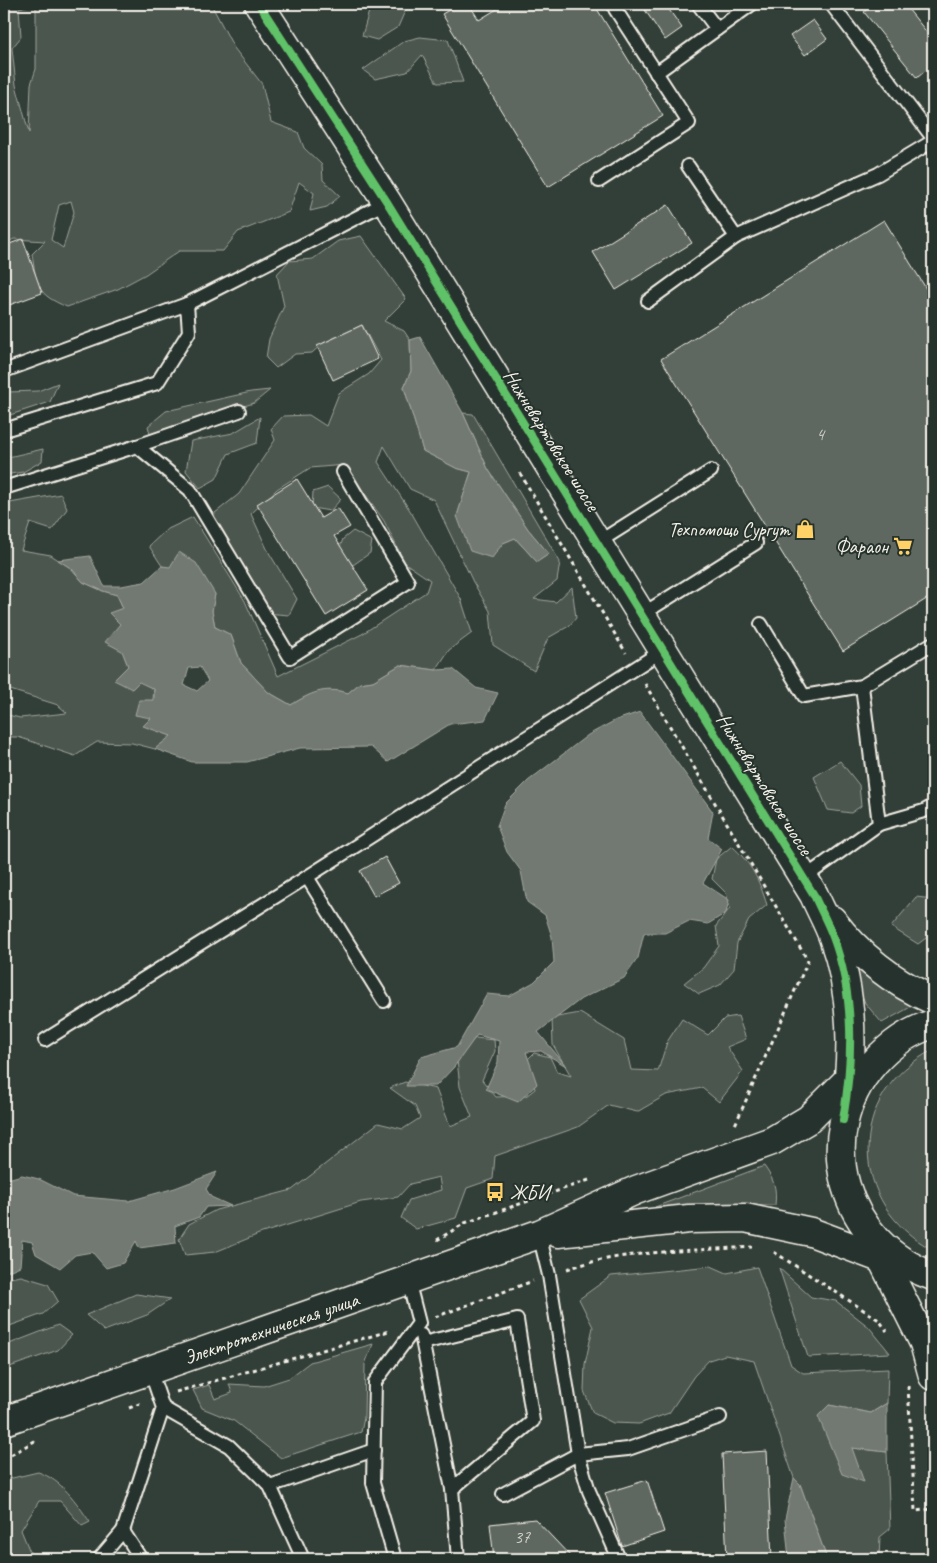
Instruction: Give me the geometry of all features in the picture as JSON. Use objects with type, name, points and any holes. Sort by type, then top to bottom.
[{"type":"main road","name":"Нижневартовское шоссе","points":[[260,4],[387,202],[809,887]]},
{"type":"main road","points":[[809,887],[858,950],[890,976],[917,993],[933,1000]]},
{"type":"main road","points":[[809,887],[834,937],[850,1008],[850,1077],[840,1146],[842,1172],[849,1197],[860,1220],[883,1260],[924,1343],[933,1376]]},
{"type":"main road","points":[[539,1234],[636,1190],[772,1142],[809,1119],[850,1077],[902,1038],[933,1024]]},
{"type":"main road","points":[[844,1120],[852,1096],[860,1081],[882,1054]]},
{"type":"main road","points":[[539,1234],[689,1219],[745,1218],[811,1232],[883,1260],[926,1273]]},
{"type":"main road","points":[[860,1220],[876,1240],[895,1258],[926,1273]]},
{"type":"main road","name":"Электротехническая улица","points":[[4,1421],[539,1234]]},
{"type":"lane","points":[[698,4],[717,29]]},
{"type":"lane","points":[[656,73],[752,4]]},
{"type":"lane","points":[[648,301],[736,238],[878,174],[931,132],[831,4]]},
{"type":"lane","points":[[599,181],[689,123],[614,9]]},
{"type":"lane","points":[[688,166],[736,238]]},
{"type":"lane","points":[[4,371],[187,304],[387,202]]},
{"type":"lane","points":[[4,430],[157,383],[188,332],[187,304]]},
{"type":"lane","points":[[4,488],[137,446],[239,411]]},
{"type":"lane","points":[[137,446],[190,490],[290,657],[408,582],[343,472]]},
{"type":"lane","points":[[597,543],[711,471]]},
{"type":"lane","points":[[641,615],[756,542]]},
{"type":"lane","points":[[760,624],[804,696],[862,686],[933,643]]},
{"type":"lane","points":[[45,1040],[307,877],[662,651]]},
{"type":"lane","points":[[862,686],[879,824]]},
{"type":"lane","points":[[809,887],[879,824],[924,811],[933,806]]},
{"type":"lane","points":[[307,877],[384,1001]]},
{"type":"lane","points":[[539,1234],[549,1275],[578,1454],[589,1490],[619,1559]]},
{"type":"lane","points":[[408,1280],[419,1323],[452,1489],[458,1559]]},
{"type":"lane","points":[[423,1343],[517,1320],[533,1422],[452,1489]]},
{"type":"lane","points":[[395,1559],[373,1483],[375,1382],[419,1323]]},
{"type":"lane","points":[[99,1559],[123,1531],[163,1408],[150,1370]]},
{"type":"lane","points":[[163,1408],[229,1446],[270,1486],[303,1559]]},
{"type":"lane","points":[[503,1494],[578,1454],[628,1449],[720,1417]]},
{"type":"lane","points":[[270,1486],[374,1450]]},
{"type":"lane","points":[[123,1531],[141,1559]]},
{"type":"path","points":[[517,466],[808,961],[736,1124],[727,1128]]},
{"type":"path","points":[[434,1242],[464,1223],[590,1180]]},
{"type":"shaded area","points":[[4,4],[34,4],[19,8],[21,37],[12,48],[16,85],[29,133],[31,84],[36,69],[36,4],[211,4],[234,48],[262,84],[271,122],[298,132],[304,148],[322,165],[323,180],[340,196],[327,207],[310,211],[314,193],[299,182],[289,212],[238,232],[223,251],[179,251],[146,274],[118,289],[67,307],[49,298],[40,288],[37,281],[32,254],[45,241],[14,239],[4,244]],"holes":[[[71,201],[74,212],[63,248],[51,240],[59,205]]]},
{"type":"shaded area","points":[[371,4],[408,4],[398,27],[377,40],[362,36]]},
{"type":"shaded area","points":[[420,37],[448,40],[463,82],[437,83],[422,55],[407,72],[375,79],[363,70],[404,41]]},
{"type":"shaded area","points":[[361,236],[406,299],[384,321],[404,331],[410,340],[411,371],[404,387],[423,451],[456,468],[471,472],[457,516],[503,543],[515,538],[537,562],[549,554],[528,529],[488,469],[463,413],[473,414],[560,562],[557,581],[534,599],[556,602],[572,587],[576,618],[569,626],[548,638],[534,671],[493,645],[490,611],[473,582],[434,500],[410,489],[384,446],[378,462],[411,512],[461,599],[472,633],[449,650],[436,670],[400,665],[373,681],[360,683],[348,693],[340,691],[318,692],[291,705],[268,692],[241,663],[231,635],[215,627],[212,611],[215,594],[170,568],[162,566],[149,546],[166,530],[193,517],[245,601],[278,676],[362,634],[426,592],[430,580],[405,563],[384,521],[345,465],[310,468],[277,489],[251,514],[268,551],[297,599],[289,615],[265,613],[211,534],[215,513],[239,494],[275,440],[271,429],[283,416],[309,415],[326,426],[339,393],[369,374],[381,360],[362,325],[323,343],[312,353],[295,354],[276,368],[266,358],[269,339],[284,306],[277,274],[289,261],[313,259],[338,241]]},
{"type":"shaded area","points":[[420,337],[463,413],[488,469],[528,529],[549,554],[537,562],[515,538],[503,543],[492,558],[470,551],[457,516],[471,472],[456,468],[423,451],[404,387],[411,371],[410,340]]},
{"type":"shaded area","points":[[58,383],[50,402],[4,417],[4,395],[8,392],[38,391]]},
{"type":"shaded area","points":[[270,390],[254,403],[150,434],[148,426],[166,411],[251,392]]},
{"type":"shaded area","points":[[260,417],[257,443],[228,454],[216,479],[200,488],[186,471],[191,441],[233,433]]},
{"type":"shaded area","points":[[43,449],[42,461],[23,472],[4,475],[4,458]]},
{"type":"shaded area","points":[[328,487],[341,499],[330,511],[312,508],[313,492]]},
{"type":"shaded area","points":[[61,494],[67,509],[52,530],[30,523],[21,550],[51,555],[72,569],[83,582],[117,595],[123,608],[110,614],[120,623],[126,662],[136,677],[154,689],[151,718],[144,726],[172,736],[155,749],[132,743],[97,742],[75,756],[18,737],[4,737],[4,714],[20,718],[67,713],[58,705],[4,688],[4,504]]},
{"type":"shaded area","points":[[353,531],[372,541],[370,553],[353,565],[338,553],[343,539]]},
{"type":"shaded area","points":[[179,552],[196,563],[215,594],[212,611],[215,627],[231,635],[241,663],[268,692],[291,705],[318,692],[331,690],[348,693],[360,683],[373,681],[400,665],[436,670],[453,669],[476,688],[498,693],[485,720],[450,724],[388,762],[371,747],[300,748],[247,762],[192,762],[155,749],[171,736],[143,726],[151,718],[135,715],[139,700],[154,700],[154,689],[139,682],[132,689],[114,680],[128,666],[122,651],[105,642],[120,624],[109,613],[123,608],[117,595],[83,582],[72,569],[58,560],[90,556],[104,586],[121,586],[144,582],[162,566],[170,567]],"holes":[[[200,667],[208,681],[197,691],[184,685],[189,668]]]},
{"type":"shaded area","points":[[640,712],[713,812],[708,838],[722,849],[703,883],[729,900],[726,913],[708,924],[689,921],[665,933],[644,933],[638,958],[624,978],[581,999],[538,1032],[566,1066],[541,1051],[526,1052],[537,1084],[518,1102],[486,1089],[498,1062],[499,1041],[477,1035],[454,1067],[436,1086],[406,1086],[421,1057],[457,1047],[487,994],[509,996],[534,982],[554,962],[552,937],[545,915],[527,902],[521,871],[507,852],[497,826],[505,804],[528,781],[588,735],[616,720]]},
{"type":"shaded area","points":[[840,761],[859,785],[861,806],[851,813],[828,810],[814,777]]},
{"type":"shaded area","points":[[732,846],[745,859],[754,873],[767,905],[749,920],[737,943],[734,969],[720,985],[699,994],[684,983],[703,968],[719,946],[716,926],[730,908],[726,893],[712,879],[716,859]]},
{"type":"shaded area","points":[[916,897],[933,899],[933,933],[918,944],[891,927]]},
{"type":"shaded area","points":[[848,955],[914,1005],[882,1023],[865,1003]]},
{"type":"shaded area","points":[[580,1013],[624,1040],[631,1070],[658,1071],[667,1042],[682,1019],[708,1035],[725,1018],[738,1016],[746,1039],[727,1047],[743,1071],[719,1102],[702,1088],[666,1095],[637,1112],[609,1105],[578,1127],[495,1156],[493,1179],[467,1188],[456,1218],[416,1229],[401,1218],[409,1200],[441,1190],[439,1177],[410,1184],[398,1197],[361,1202],[259,1234],[215,1252],[185,1255],[179,1239],[189,1224],[216,1210],[292,1190],[378,1123],[403,1129],[420,1118],[415,1106],[390,1088],[405,1082],[436,1089],[450,1126],[472,1117],[460,1087],[457,1060],[475,1038],[494,1040],[495,1051],[482,1080],[496,1097],[526,1096],[535,1089],[528,1059],[534,1053],[550,1057],[557,1072],[571,1076],[553,1045],[552,1018]]},
{"type":"shaded area","points":[[933,1050],[933,1250],[905,1230],[885,1206],[872,1179],[868,1150],[872,1121],[884,1093],[904,1069]]},
{"type":"shaded area","points":[[764,1166],[774,1184],[776,1194],[775,1205],[655,1207]]},
{"type":"shaded area","points":[[217,1172],[206,1189],[211,1197],[231,1206],[206,1207],[199,1217],[175,1226],[176,1243],[139,1248],[136,1241],[123,1263],[106,1268],[92,1252],[75,1255],[60,1268],[36,1254],[32,1242],[22,1240],[20,1266],[4,1273],[4,1180],[22,1175],[39,1179],[73,1196],[129,1201],[175,1188]]},
{"type":"shaded area","points":[[711,1266],[727,1273],[757,1267],[791,1365],[803,1373],[888,1369],[887,1403],[871,1413],[829,1405],[852,1448],[887,1452],[890,1529],[880,1537],[879,1559],[827,1559],[800,1484],[794,1478],[754,1361],[725,1355],[709,1360],[694,1376],[669,1413],[639,1424],[613,1423],[593,1413],[584,1391],[585,1364],[593,1327],[579,1299],[611,1276]]},
{"type":"shaded area","points":[[779,1268],[811,1297],[836,1301],[869,1327],[890,1353],[808,1357]]},
{"type":"shaded area","points":[[21,1276],[48,1284],[58,1301],[43,1314],[4,1328],[4,1279]]},
{"type":"shaded area","points":[[136,1294],[171,1299],[147,1315],[104,1331],[86,1315]]},
{"type":"shaded area","points":[[58,1325],[72,1335],[58,1350],[4,1369],[4,1346]]},
{"type":"shaded area","points":[[373,1344],[365,1364],[364,1418],[361,1432],[281,1458],[234,1421],[202,1408],[193,1390],[209,1385],[215,1399],[232,1393],[229,1384],[264,1386],[289,1378],[310,1362]]},
{"type":"shaded area","points":[[887,1403],[887,1452],[852,1448],[864,1482],[842,1474],[818,1416],[829,1405],[871,1413]]},
{"type":"shaded area","points":[[38,1472],[61,1486],[90,1522],[82,1526],[60,1501],[39,1501],[21,1530],[30,1552],[28,1559],[4,1559],[4,1480]]},
{"type":"shaded area","points":[[794,1478],[800,1484],[827,1559],[789,1559],[785,1519]]},
{"type":"building","points":[[459,4],[469,4],[479,20],[505,4],[594,4],[663,116],[548,187],[442,14]]},
{"type":"building","points":[[641,4],[665,4],[682,28],[665,40]]},
{"type":"building","points":[[874,4],[904,4],[933,40],[933,64],[917,78],[864,12]]},
{"type":"building","points":[[813,20],[827,39],[805,55],[790,36]]},
{"type":"building","points":[[668,205],[692,243],[616,290],[593,252]]},
{"type":"building","points":[[884,220],[933,300],[933,595],[843,651],[661,359]]},
{"type":"building","points":[[23,239],[42,293],[4,307],[4,246]]},
{"type":"building","points":[[362,325],[378,359],[333,380],[317,346]]},
{"type":"building","points":[[297,479],[321,518],[338,508],[350,527],[334,536],[368,590],[326,616],[257,504]]},
{"type":"building","points":[[385,857],[399,883],[374,896],[360,871]]},
{"type":"building","points":[[767,1451],[772,1559],[727,1559],[722,1454]]},
{"type":"building","points":[[647,1480],[664,1532],[622,1546],[605,1493]]},
{"type":"building","points":[[535,1519],[573,1559],[494,1559],[490,1524]]},
{"type":"cycle path","points":[[259,4],[387,202],[814,895],[831,932],[840,959],[848,1005],[850,1051],[843,1120]]},
{"type":"place","name":"Техпомощь Сургут","points":[[805,529]]},
{"type":"place","name":"Фараон","points":[[903,546]]},
{"type":"place","name":"ЖБИ","points":[[495,1192]]}]
